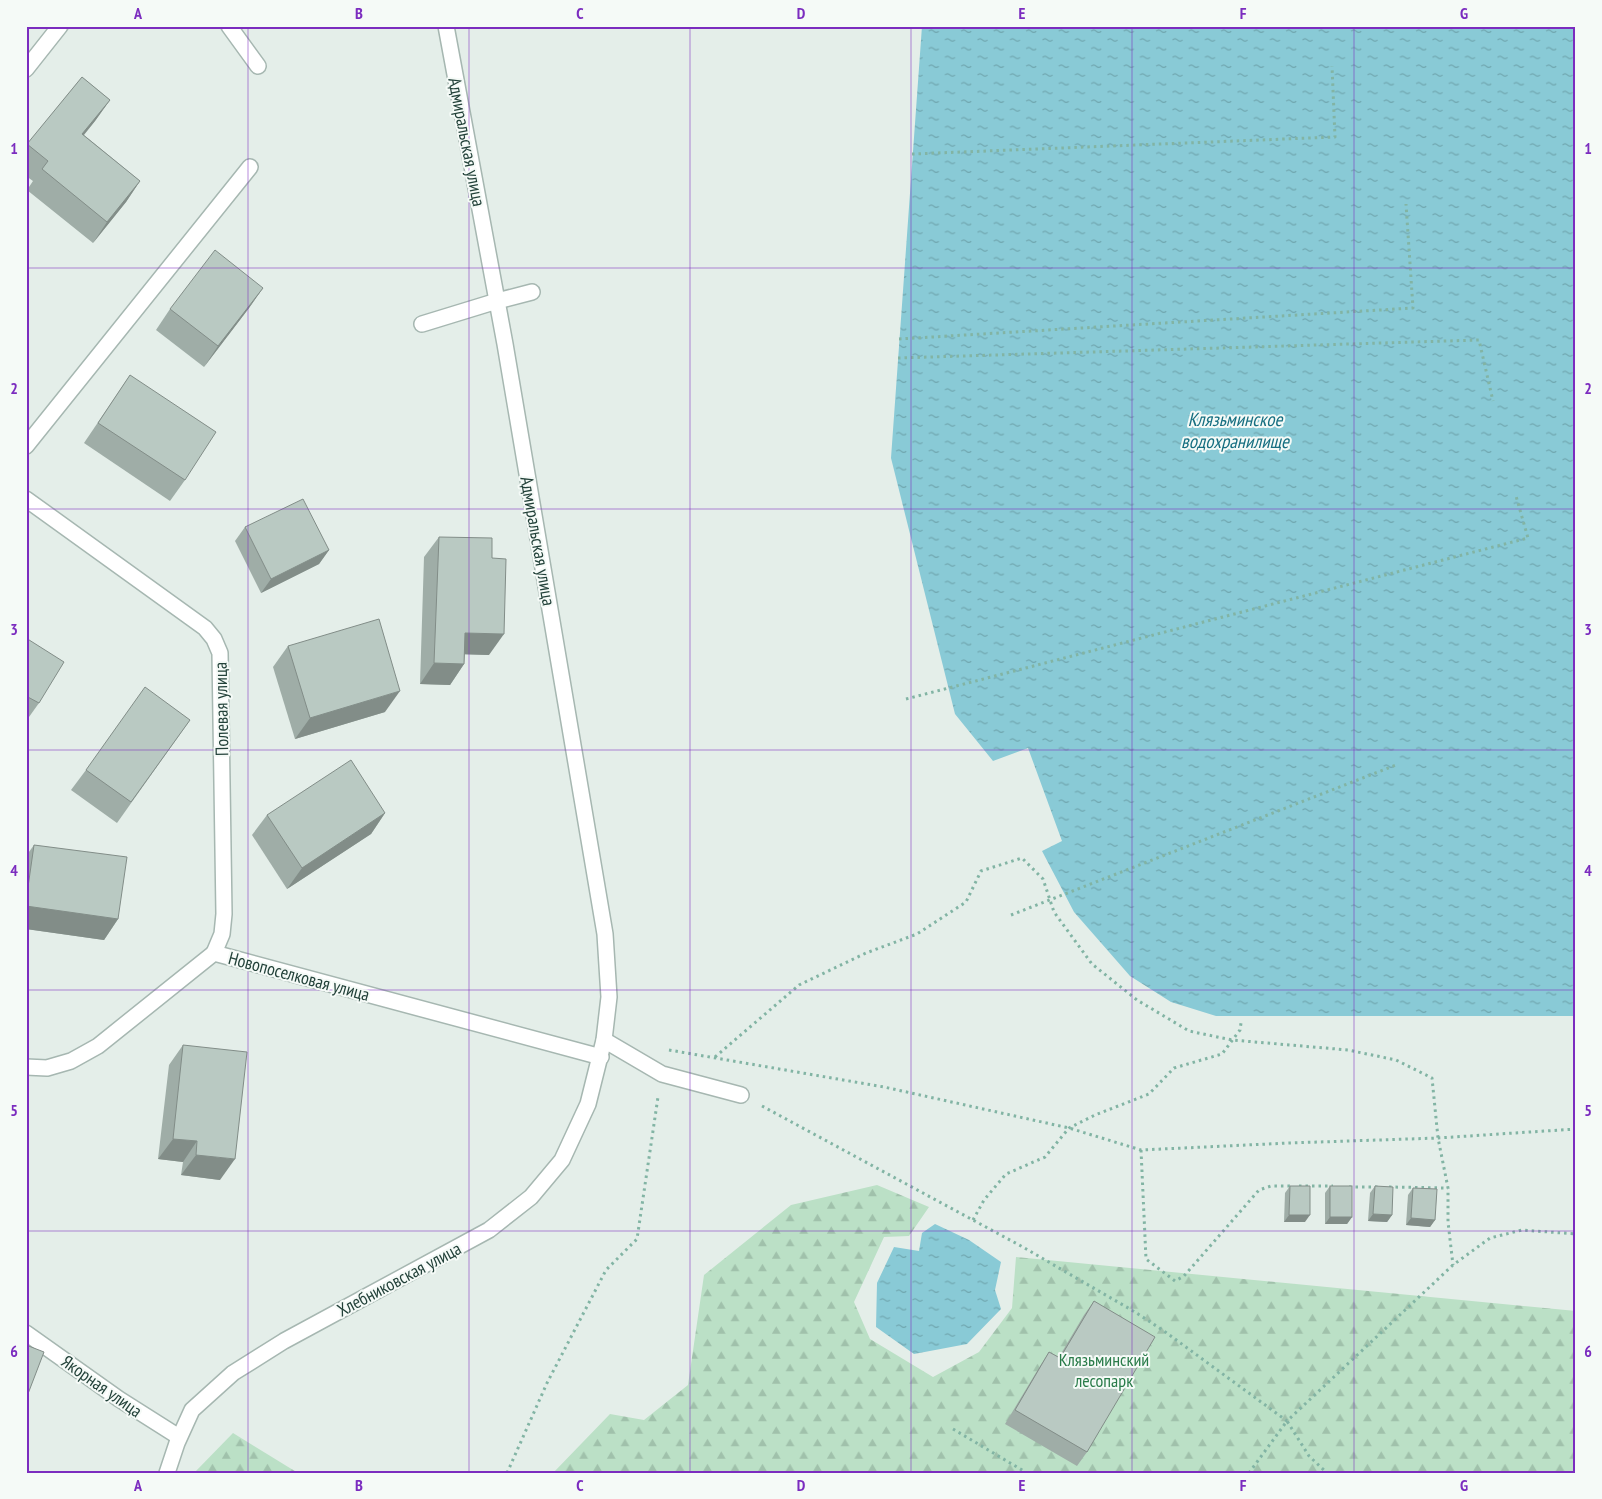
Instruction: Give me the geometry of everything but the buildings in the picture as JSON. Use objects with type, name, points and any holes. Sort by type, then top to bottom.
[{"type":"street","points":[[26,69],[60,26]]},
{"type":"street","points":[[229,26],[258,66]]},
{"type":"street","name":"Адмиральская улица","points":[[446,26],[497,301],[605,934],[609,997],[601,1057]]},
{"type":"street","points":[[26,446],[250,167]]},
{"type":"street","points":[[422,324],[532,292]]},
{"type":"street","name":"Полевая улица","points":[[26,499],[205,628],[214,639],[220,653],[224,914],[222,934],[214,953]]},
{"type":"street","name":"Новопоселковая улица","points":[[26,1067],[47,1068],[71,1061],[98,1046],[214,953],[601,1057]]},
{"type":"street","points":[[604,1040],[662,1074],[741,1095]]},
{"type":"street","name":"Хлебниковская улица","points":[[167,1473],[179,1437],[192,1410],[233,1373],[284,1341],[489,1230],[531,1197],[562,1160],[588,1104],[601,1057]]},
{"type":"street","name":"Якорная улица","points":[[26,1333],[119,1399],[179,1437]]},
{"type":"path","points":[[912,154],[1335,137],[1332,66]]},
{"type":"path","points":[[899,339],[1413,308],[1406,204]]},
{"type":"path","points":[[898,358],[1479,340],[1493,401]]},
{"type":"path","points":[[906,700],[1528,538],[1516,496]]},
{"type":"path","points":[[1011,915],[1396,766]]},
{"type":"path","points":[[715,1057],[799,985],[866,953],[917,934],[966,902],[981,870],[1022,858],[1043,879],[1054,912],[1092,964],[1137,1000],[1189,1032],[1232,1040],[1348,1050],[1396,1060],[1432,1078],[1438,1138],[1448,1188],[1448,1222],[1453,1265]]},
{"type":"path","points":[[973,1220],[984,1200],[1006,1174],[1045,1157],[1069,1128],[1095,1115],[1149,1094],[1174,1068],[1222,1054],[1240,1030],[1241,1023]]},
{"type":"path","points":[[660,1048],[884,1087],[1069,1128],[1141,1150],[1438,1138],[1576,1129]]},
{"type":"path","points":[[507,1473],[547,1383],[606,1270],[637,1239],[662,1074]]},
{"type":"path","points":[[741,1095],[1021,1246],[1142,1316],[1287,1421],[1309,1456],[1327,1473]]},
{"type":"path","points":[[1141,1150],[1146,1259],[1175,1281],[1184,1276],[1259,1190],[1272,1186],[1339,1186]]},
{"type":"path","points":[[1348,1187],[1378,1187]]},
{"type":"path","points":[[1388,1187],[1448,1188]]},
{"type":"path","points":[[1249,1473],[1287,1421],[1453,1265],[1490,1238],[1522,1230],[1576,1234]]},
{"type":"path","points":[[953,1429],[1027,1473]]},
{"type":"green space","name":"Клязьминский лесопарк","points":[[877,1185],[929,1207],[909,1236],[884,1237],[854,1302],[870,1339],[933,1377],[979,1352],[1012,1308],[1016,1257],[1576,1311],[1576,1473],[553,1473],[610,1414],[644,1420],[688,1385],[704,1275],[791,1205]]},
{"type":"green space","points":[[233,1433],[298,1473],[194,1473]]},
{"type":"water","name":"Клязьминское водохранилище","points":[[922,26],[1576,26],[1576,1016],[1216,1016],[1171,1002],[1130,976],[1074,912],[1042,851],[1062,841],[1028,748],[993,761],[955,714],[891,458]]},
{"type":"water","points":[[935,1224],[969,1240],[1001,1262],[995,1290],[1001,1309],[967,1344],[914,1354],[876,1327],[877,1283],[894,1247],[919,1251],[922,1233]]}]
